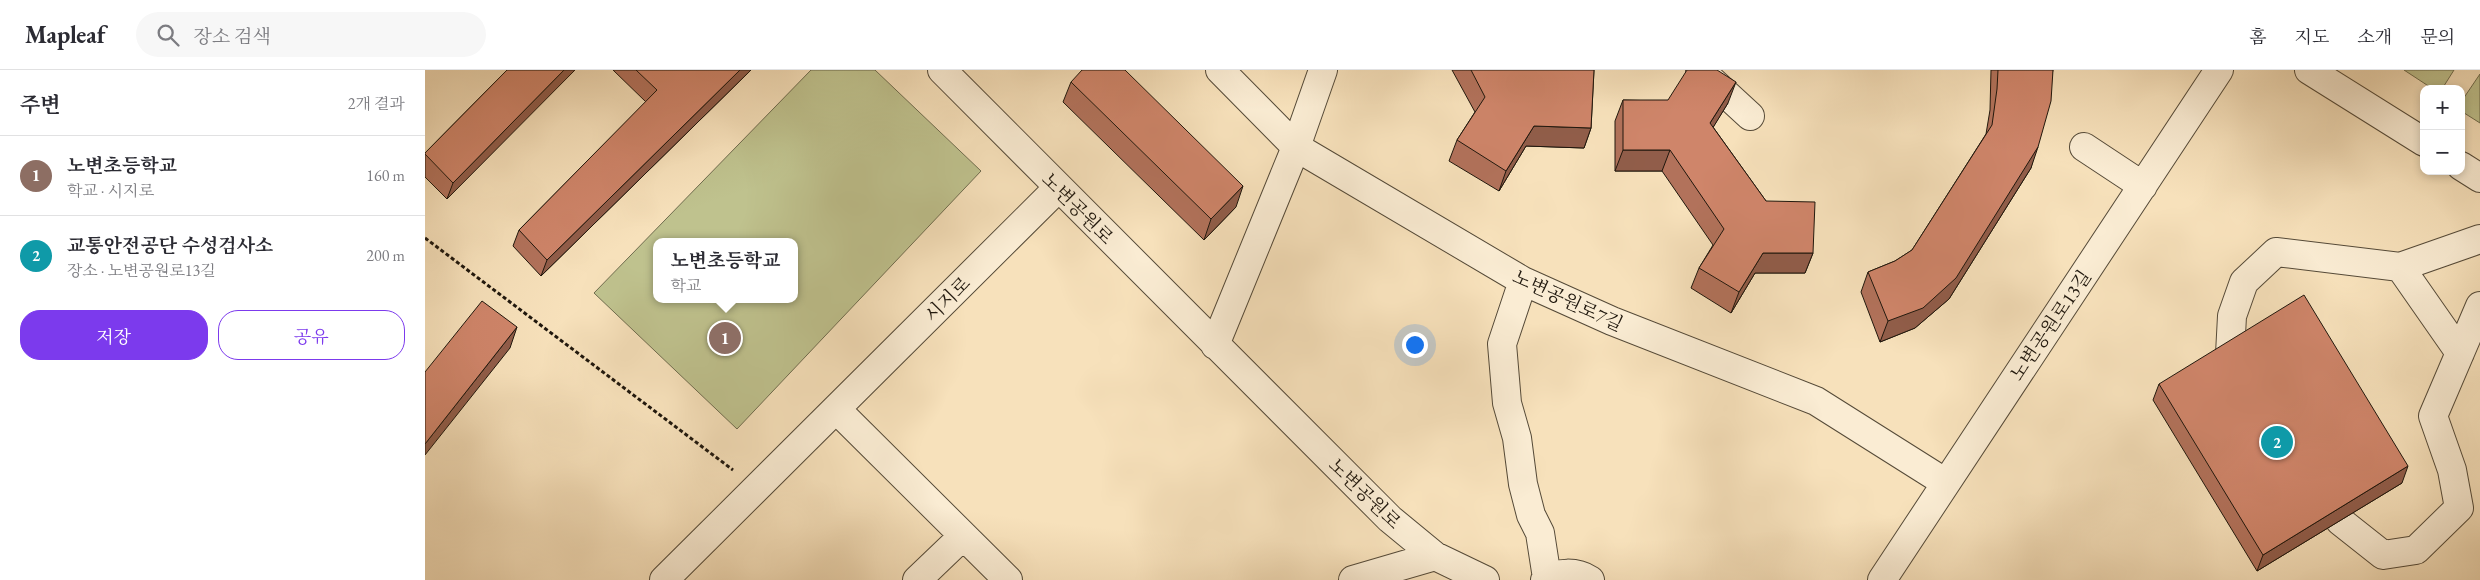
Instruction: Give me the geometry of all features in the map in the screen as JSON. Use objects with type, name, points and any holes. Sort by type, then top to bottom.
[{"type":"street","name":"노변공원로","points":[[942,70],[1390,519],[1435,556],[1485,580]]},
{"type":"street","name":"노변공원로7길","points":[[1220,70],[1296,147],[1523,281],[1612,321],[1816,401],[1945,483]]},
{"type":"street","points":[[1215,345],[1296,147],[1323,70]]},
{"type":"street","points":[[1700,70],[1750,116]]},
{"type":"street","name":"노변공원로13길","points":[[1882,580],[2219,70]]},
{"type":"street","points":[[2309,70],[2420,139]]},
{"type":"street","points":[[2084,147],[2143,186]]},
{"type":"street","points":[[2465,169],[2480,178]]},
{"type":"street","name":"시지로","points":[[664,580],[758,489],[835,409],[1058,188]]},
{"type":"street","points":[[2256,393],[2230,354],[2232,316],[2244,282],[2276,252],[2400,267],[2480,239]]},
{"type":"street","points":[[2400,267],[2460,353]]},
{"type":"street","points":[[1523,281],[1502,344],[1507,403],[1517,438],[1523,484],[1531,515],[1540,533],[1546,579],[1559,574],[1573,574],[1590,580]]},
{"type":"street","points":[[2303,465],[2340,521],[2383,555],[2416,550],[2459,508],[2453,470],[2433,416],[2480,306]]},
{"type":"street","points":[[835,409],[1008,580]]},
{"type":"street","points":[[917,580],[963,536]]},
{"type":"street","points":[[1353,580],[1435,556]]},
{"type":"path","points":[[425,238],[758,489]]},
{"type":"green space","points":[[811,70],[875,70],[981,171],[737,429],[594,293]]},
{"type":"green space","points":[[2404,70],[2454,70],[2445,85],[2427,85]]},
{"type":"green space","points":[[2480,74],[2480,123],[2465,114],[2465,96]]},
{"type":"building","points":[[507,70],[564,70],[453,183],[425,153]]},
{"type":"building","points":[[636,70],[740,70],[547,260],[519,230],[657,90]]},
{"type":"building","points":[[1082,70],[1125,70],[1243,186],[1211,219],[1071,82]]},
{"type":"building","points":[[1471,70],[1594,70],[1591,128],[1534,126],[1506,171],[1457,140],[1485,97]]},
{"type":"building","points":[[1687,70],[1717,70],[1736,82],[1710,123],[1766,201],[1815,202],[1813,253],[1763,253],[1739,292],[1699,268],[1724,229],[1670,150],[1623,150],[1623,100],[1668,100]]},
{"type":"building","points":[[1998,70],[2053,70],[2051,101],[2038,147],[1956,278],[1923,308],[1888,321],[1868,272],[1895,261],[1912,250],[1992,125]]},
{"type":"building","points":[[2304,295],[2408,466],[2263,555],[2159,384]]},
{"type":"building","points":[[482,301],[517,327],[425,444],[425,372]]},
{"type":"place","name":"노변초등학교","points":[[725,338]]},
{"type":"place","name":"교통안전공단 수성검사소","points":[[2277,442]]}]
